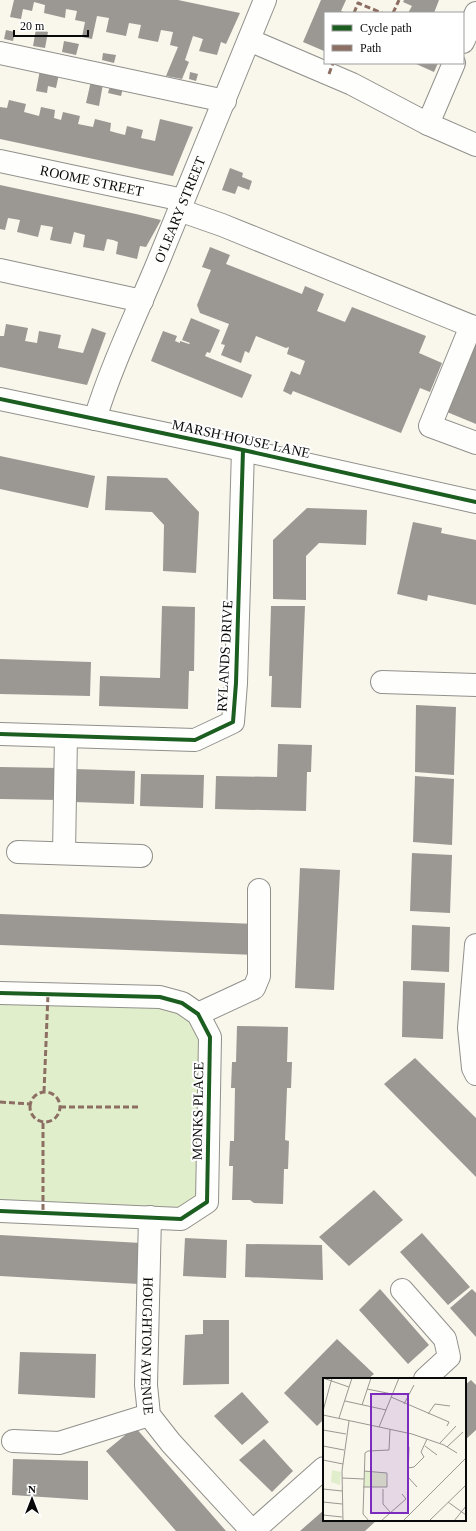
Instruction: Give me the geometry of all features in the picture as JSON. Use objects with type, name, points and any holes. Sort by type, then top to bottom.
[{"type":"street","name":"O'LEARY STREET","points":[[95,419],[101,401],[225,101],[265,0]]},
{"type":"street","points":[[464,40],[476,13]]},
{"type":"street","points":[[249,40],[346,82],[428,124],[476,145]]},
{"type":"street","points":[[0,53],[225,101]]},
{"type":"street","points":[[428,124],[454,64]]},
{"type":"street","name":"ROOME STREET","points":[[0,161],[181,205],[222,226],[473,327]]},
{"type":"street","points":[[0,270],[142,301]]},
{"type":"street","points":[[473,327],[430,426],[476,443]]},
{"type":"street","name":"MARSH HOUSE LANE","points":[[0,399],[244,450],[476,502]]},
{"type":"street","name":"RYLANDS DRIVE","points":[[0,734],[194,740],[233,722],[236,683],[244,450]]},
{"type":"street","points":[[382,682],[476,685]]},
{"type":"street","points":[[64,853],[66,736]]},
{"type":"street","points":[[18,852],[141,856]]},
{"type":"street","points":[[198,1014],[254,988],[259,976],[260,890]]},
{"type":"street","points":[[476,954],[469,1028],[473,1068],[476,1074]]},
{"type":"street","name":"MONKS PLACE","points":[[0,992],[160,997],[182,1003],[198,1014],[210,1037],[207,1202],[181,1219],[0,1212]]},
{"type":"street","name":"HOUGHTON AVENUE","points":[[150,1217],[146,1385],[150,1415],[171,1443],[252,1531]]},
{"type":"street","points":[[402,1290],[445,1339],[449,1357],[426,1378]]},
{"type":"street","points":[[13,1441],[59,1443],[150,1415]]},
{"type":"street","points":[[252,1531],[323,1469]]},
{"type":"green space","points":[[0,999],[160,1005],[191,1018],[202,1041],[200,1198],[181,1210],[0,1205]]},
{"type":"building","points":[[14,0],[178,0],[240,13],[226,44],[221,42],[217,55],[199,51],[203,39],[193,36],[185,60],[189,62],[182,79],[166,76],[178,47],[170,45],[173,32],[161,30],[158,42],[138,38],[141,25],[129,23],[126,36],[106,32],[109,18],[97,16],[92,39],[82,37],[85,22],[75,20],[77,11],[66,9],[65,18],[44,13],[45,5],[34,2],[32,11],[23,9],[21,19],[10,17]]},
{"type":"building","points":[[321,0],[346,0],[341,11],[344,12],[324,12],[324,51],[303,42]]},
{"type":"building","points":[[404,0],[439,0],[434,12],[409,12],[412,6],[403,2]]},
{"type":"building","points":[[36,29],[48,32],[45,48],[33,46]]},
{"type":"building","points":[[6,30],[15,32],[13,41],[4,39]]},
{"type":"building","points":[[64,41],[79,44],[76,55],[62,52]]},
{"type":"building","points":[[103,53],[116,55],[114,63],[102,60]]},
{"type":"building","points":[[416,64],[438,64],[434,72]]},
{"type":"building","points":[[40,70],[59,74],[56,88],[48,86],[47,93],[36,91]]},
{"type":"building","points":[[190,72],[198,74],[196,81],[189,79]]},
{"type":"building","points":[[91,81],[103,84],[99,106],[86,103]]},
{"type":"building","points":[[110,86],[123,88],[121,96],[108,93]]},
{"type":"building","points":[[9,100],[26,104],[24,112],[39,116],[41,107],[55,110],[54,118],[61,120],[63,112],[80,116],[78,124],[93,127],[95,119],[111,123],[110,131],[125,135],[127,126],[143,130],[141,138],[155,141],[160,119],[193,127],[173,176],[0,139],[0,107],[7,108]]},
{"type":"building","points":[[230,168],[243,173],[242,177],[252,181],[249,190],[238,186],[235,194],[222,190]]},
{"type":"building","points":[[0,185],[161,220],[146,247],[140,246],[137,259],[116,254],[118,242],[113,240],[107,239],[104,251],[83,247],[85,235],[74,232],[71,244],[50,240],[53,227],[41,225],[38,237],[17,232],[20,220],[8,218],[5,230],[0,229]]},
{"type":"building","points":[[210,247],[230,255],[226,264],[302,294],[305,286],[324,294],[317,311],[345,322],[352,307],[426,336],[419,353],[442,363],[430,392],[420,388],[401,433],[293,391],[291,395],[283,391],[291,371],[300,375],[305,361],[287,354],[289,347],[286,348],[256,336],[249,353],[245,351],[241,363],[221,355],[225,345],[221,344],[229,324],[200,313],[197,305],[211,270],[202,267]]},
{"type":"building","points":[[191,318],[220,330],[210,353],[207,352],[205,356],[252,375],[242,398],[151,361],[163,331],[177,336],[175,341],[180,343],[180,341],[190,343],[182,340]]},
{"type":"building","points":[[6,324],[28,328],[25,341],[37,343],[39,331],[61,335],[58,348],[83,353],[92,328],[106,333],[87,385],[0,367],[0,336],[4,336]]},
{"type":"building","points":[[475,345],[476,346],[476,424],[447,412]]},
{"type":"building","points":[[0,456],[95,476],[88,508],[0,489]]},
{"type":"building","points":[[107,476],[167,478],[199,512],[196,573],[163,571],[164,525],[152,512],[105,510]]},
{"type":"building","points":[[307,508],[367,510],[366,545],[319,543],[306,556],[306,600],[273,599],[273,540]]},
{"type":"building","points":[[413,522],[442,528],[441,533],[476,540],[476,605],[428,595],[427,601],[397,594]]},
{"type":"building","points":[[162,606],[195,607],[194,671],[189,671],[188,709],[99,706],[100,676],[160,678]]},
{"type":"building","points":[[271,606],[305,606],[301,708],[271,707],[272,676],[269,676]]},
{"type":"building","points":[[0,659],[91,662],[90,696],[0,694]]},
{"type":"building","points":[[416,705],[456,707],[454,775],[415,772]]},
{"type":"building","points":[[278,744],[312,745],[311,772],[307,772],[306,811],[215,809],[216,776],[277,777]]},
{"type":"building","points":[[0,767],[59,768],[59,800],[0,799]]},
{"type":"building","points":[[75,769],[135,771],[134,804],[74,802]]},
{"type":"building","points":[[141,774],[204,775],[203,808],[140,806]]},
{"type":"building","points":[[415,776],[454,779],[452,845],[413,842]]},
{"type":"building","points":[[412,853],[452,855],[450,913],[410,911]]},
{"type":"building","points":[[300,868],[340,870],[334,990],[295,988]]},
{"type":"building","points":[[0,914],[256,924],[256,955],[0,945]]},
{"type":"building","points":[[412,925],[450,927],[449,972],[411,970]]},
{"type":"building","points":[[403,981],[445,983],[443,1039],[402,1037]]},
{"type":"building","points":[[237,1026],[288,1027],[287,1062],[292,1062],[291,1088],[287,1088],[285,1140],[289,1141],[288,1169],[284,1169],[283,1204],[254,1203],[250,1200],[232,1200],[233,1166],[229,1166],[230,1141],[234,1141],[235,1088],[231,1088],[232,1062],[236,1062]]},
{"type":"building","points":[[415,1058],[476,1118],[476,1177],[384,1084]]},
{"type":"building","points":[[374,1190],[403,1220],[349,1266],[319,1237]]},
{"type":"building","points":[[422,1233],[470,1287],[448,1305],[400,1252]]},
{"type":"building","points":[[0,1235],[141,1243],[139,1284],[0,1276]]},
{"type":"building","points":[[185,1238],[227,1240],[226,1278],[183,1276]]},
{"type":"building","points":[[246,1244],[322,1245],[323,1280],[245,1277]]},
{"type":"building","points":[[380,1289],[429,1345],[408,1364],[359,1310]]},
{"type":"building","points":[[472,1289],[476,1293],[476,1337],[450,1308]]},
{"type":"building","points":[[203,1320],[229,1320],[229,1384],[183,1385],[185,1335],[203,1334]]},
{"type":"building","points":[[337,1339],[374,1374],[369,1378],[323,1378],[323,1420],[317,1426],[284,1393]]},
{"type":"building","points":[[20,1352],[96,1354],[95,1398],[18,1394]]},
{"type":"building","points":[[471,1380],[476,1385],[476,1430],[466,1439],[466,1384]]},
{"type":"building","points":[[242,1392],[269,1422],[242,1445],[214,1416]]},
{"type":"building","points":[[135,1427],[226,1531],[176,1531],[106,1451]]},
{"type":"building","points":[[264,1439],[293,1471],[272,1492],[239,1460]]},
{"type":"building","points":[[13,1459],[88,1461],[88,1500],[12,1495]]},
{"type":"building","points":[[323,1511],[323,1521],[376,1521],[365,1531],[300,1531]]},
{"type":"marked path","points":[[393,12],[399,0]]},
{"type":"marked path","points":[[354,12],[358,3],[380,12]]},
{"type":"marked path","points":[[329,74],[333,64]]},
{"type":"marked path","points":[[44,1092],[48,994]]},
{"type":"marked path","points":[[45,1092],[56,1096],[60,1107],[56,1118],[45,1122],[34,1118],[30,1107],[34,1096],[45,1092]]},
{"type":"marked path","points":[[0,1102],[30,1104]]},
{"type":"marked path","points":[[60,1107],[139,1107]]},
{"type":"marked path","points":[[43,1123],[43,1213]]},
{"type":"cycle path","points":[[0,399],[243,450],[476,502]]},
{"type":"cycle path","points":[[0,734],[195,740],[233,722],[236,683],[243,450]]},
{"type":"cycle path","points":[[0,993],[160,997],[182,1003],[198,1014],[210,1037],[207,1202],[181,1219],[0,1211]]}]
